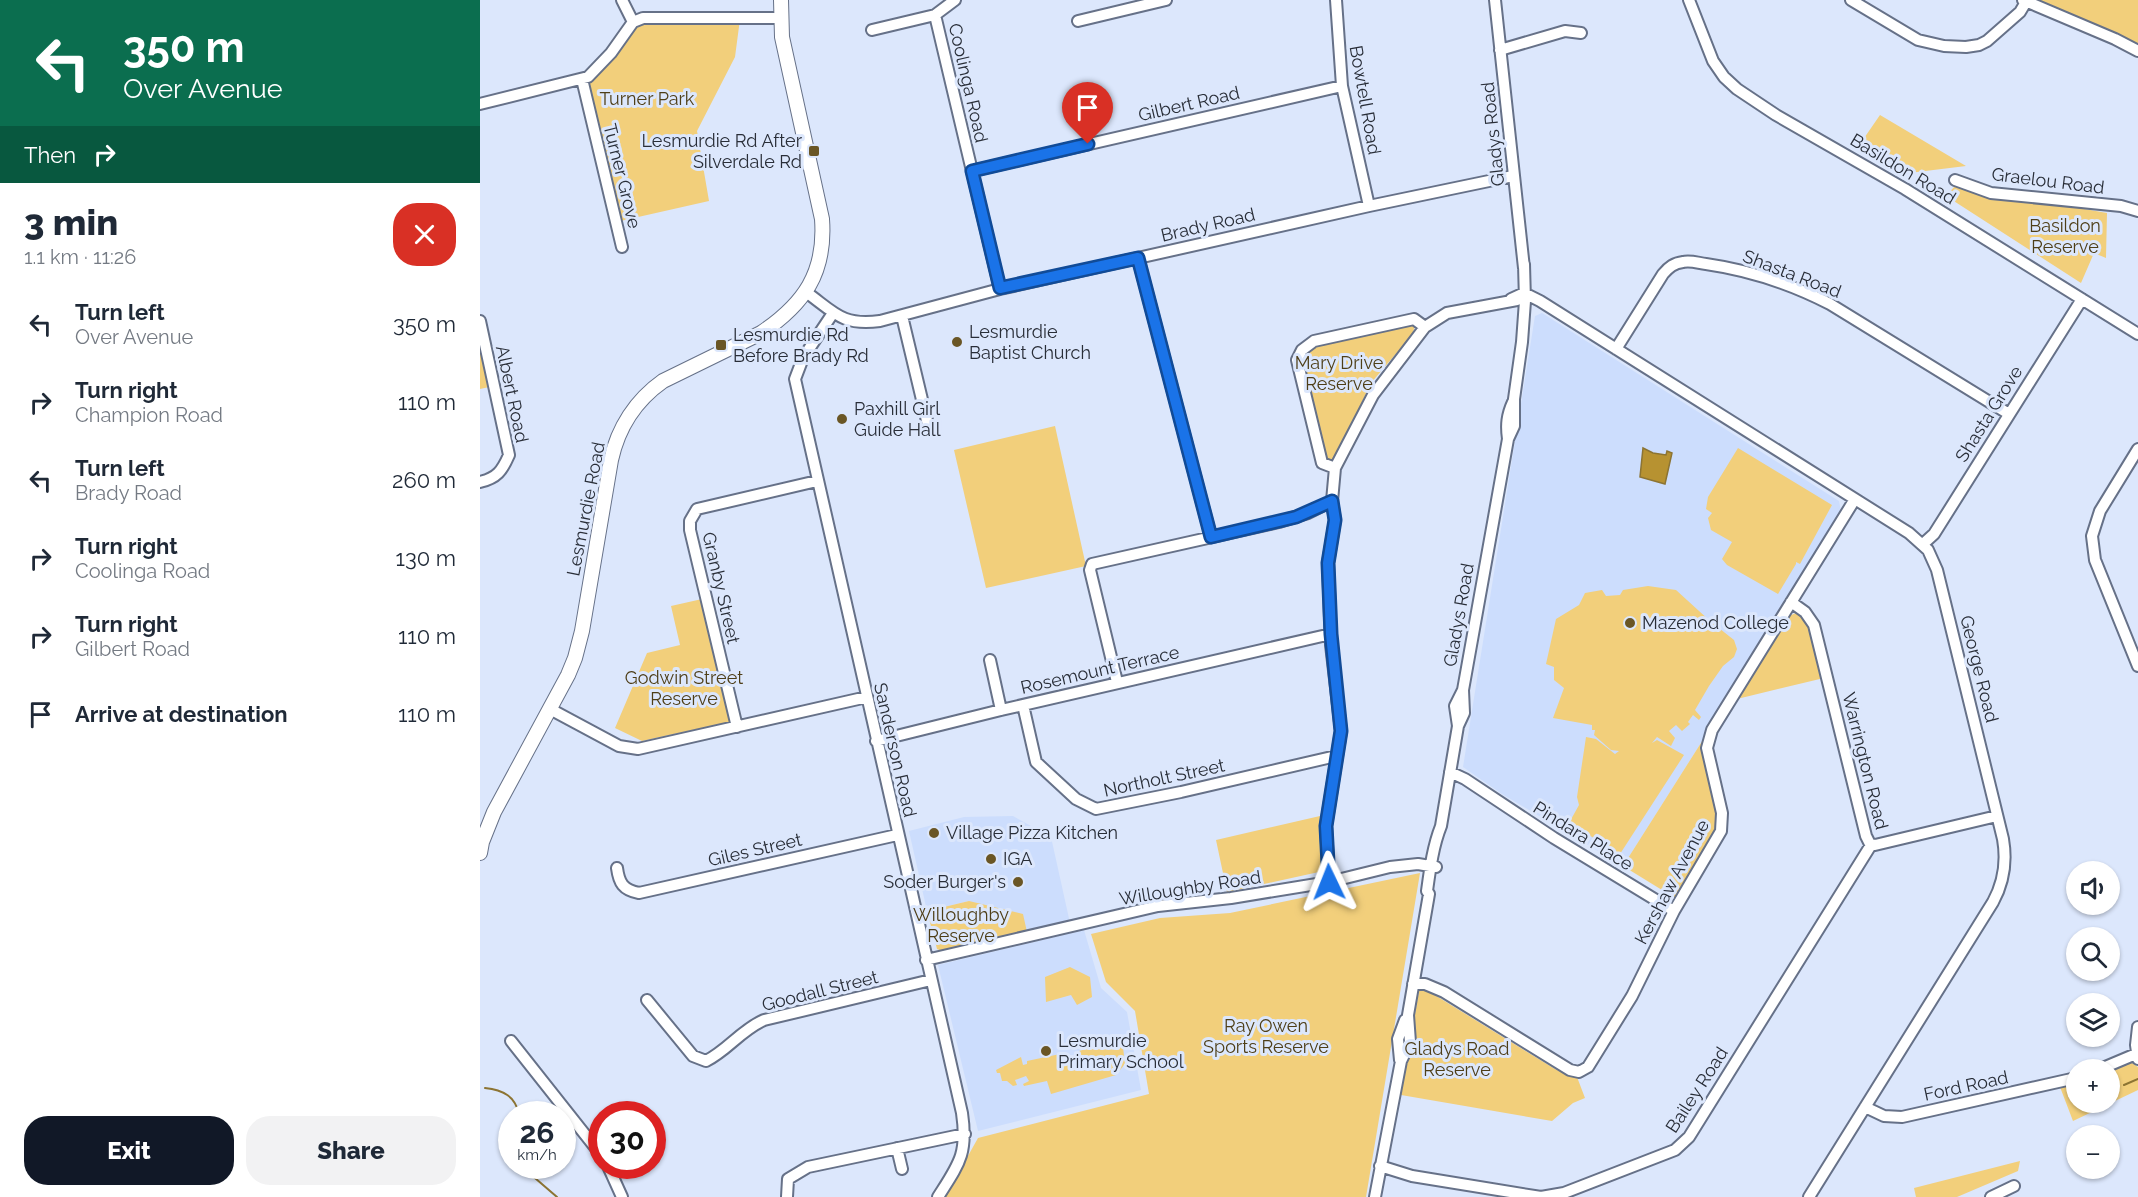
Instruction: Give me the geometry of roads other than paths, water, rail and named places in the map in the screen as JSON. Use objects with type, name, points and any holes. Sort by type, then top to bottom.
[{"type":"main road","name":"Lesmurdie Road","points":[[481,845],[499,804],[575,658],[618,436],[646,394],[663,381],[760,333],[788,313],[806,292],[820,257],[823,241],[822,219],[785,52],[780,18],[781,0]]},
{"type":"street","points":[[622,0],[633,22]]},
{"type":"street","name":"Coolinga Road","points":[[955,0],[935,15],[1000,288]]},
{"type":"street","points":[[1078,21],[1167,0]]},
{"type":"street","name":"Bowtell Road","points":[[1336,0],[1342,86],[1369,206]]},
{"type":"street","name":"Gladys Road","points":[[1380,1197],[1382,1171],[1401,1061],[1410,1042],[1408,1015],[1429,894],[1427,891],[1436,855],[1436,837],[1441,826],[1458,726],[1464,714],[1463,690],[1508,439],[1506,426],[1514,399],[1522,342],[1528,325],[1524,264],[1495,0]]},
{"type":"street","name":"Basildon Road","points":[[1689,0],[1713,61],[1724,77],[1737,89],[1776,115],[1905,189],[2138,334]]},
{"type":"street","points":[[1851,0],[1918,40],[1944,46],[1965,47],[1987,41],[2020,12],[2025,1],[2138,51]]},
{"type":"street","points":[[872,30],[935,15]]},
{"type":"street","points":[[480,104],[588,77],[611,53],[633,22],[643,18],[780,18]]},
{"type":"street","points":[[1500,50],[1564,31],[1581,33]]},
{"type":"street","name":"Turner Grove","points":[[582,79],[622,247]]},
{"type":"street","name":"Gilbert Road","points":[[972,171],[1342,86]]},
{"type":"street","name":"Brady Road","points":[[806,292],[833,313],[856,323],[880,321],[1000,288],[1486,180],[1496,174],[1513,173]]},
{"type":"street","name":"Graelou Road","points":[[1955,180],[1991,194],[2121,206],[2138,211]]},
{"type":"street","points":[[1138,258],[1211,537]]},
{"type":"street","name":"Shasta Road","points":[[1616,349],[1663,274],[1670,267],[1688,261],[1725,267],[1809,293],[1830,303],[2009,414]]},
{"type":"street","points":[[1329,882],[1326,826],[1341,731],[1331,634],[1328,563],[1335,520],[1332,501],[1335,468],[1373,395],[1425,327],[1447,314],[1511,299],[1527,298]]},
{"type":"street","name":"George Road","points":[[1527,298],[1544,304],[1909,533],[1923,544],[1935,563],[1940,578],[1997,816],[2005,858],[2004,875],[1999,890],[1809,1197]]},
{"type":"street","name":"Shasta Grove","points":[[1923,544],[1934,534],[2082,299]]},
{"type":"street","name":"Sanderson Road","points":[[833,313],[803,358],[795,379],[962,1113],[965,1134],[962,1154],[958,1167],[938,1197]]},
{"type":"street","points":[[903,316],[929,429]]},
{"type":"street","points":[[1335,468],[1322,463],[1297,360],[1302,350],[1314,341],[1414,319],[1425,327]]},
{"type":"street","name":"Albert Road","points":[[480,321],[508,455],[502,472],[491,479],[480,482]]},
{"type":"street","points":[[2138,449],[2100,511],[2092,536],[2095,560],[2138,666]]},
{"type":"street","name":"Granby Street","points":[[737,727],[690,521],[697,509],[817,481]]},
{"type":"street","name":"Kershaw Avenue","points":[[1413,984],[1425,984],[1444,992],[1563,1067],[1581,1071],[1590,1064],[1632,996],[1674,911],[1714,845],[1723,825],[1707,748],[1709,735],[1855,499]]},
{"type":"street","points":[[1117,682],[1090,570],[1092,564],[1296,517],[1332,501]]},
{"type":"street","name":"Warrington Road","points":[[1791,602],[1808,616],[1814,625],[1866,836],[1871,845],[1997,816]]},
{"type":"street","name":"Rosemount Terrace","points":[[876,741],[1117,682],[1331,634]]},
{"type":"street","points":[[990,660],[1001,710]]},
{"type":"street","points":[[550,709],[619,746],[638,749],[867,697]]},
{"type":"street","name":"Northolt Street","points":[[1023,705],[1036,762],[1076,799],[1096,809],[1336,756]]},
{"type":"street","name":"Pindara Place","points":[[1450,772],[1465,779],[1674,911]]},
{"type":"street","name":"Pindara Place","points":[[1448,784],[1461,783],[1476,788]]},
{"type":"street","name":"Giles Street","points":[[617,868],[618,879],[622,885],[627,890],[639,892],[897,835]]},
{"type":"street","name":"Bailey Road","points":[[1382,1171],[1512,1195],[1541,1197],[1558,1194],[1669,1154],[1681,1146],[1689,1137],[1871,845]]},
{"type":"street","name":"Willoughby Road","points":[[1390,867],[1397,863],[1436,855]]},
{"type":"street","name":"Willoughby Road","points":[[926,960],[1158,906],[1231,898],[1329,882],[1390,867],[1418,864],[1434,867]]},
{"type":"street","name":"Kershaw Avenue","points":[[1416,973],[1440,986],[1444,992]]},
{"type":"street","name":"Goodall Street","points":[[647,1000],[693,1056],[706,1061],[717,1056],[750,1026],[764,1020],[931,980]]},
{"type":"street","points":[[2120,1062],[2137,1056],[2138,1027]]},
{"type":"street","points":[[511,1041],[588,1138]]},
{"type":"street","name":"Ford Road","points":[[1865,1107],[1884,1116],[1902,1117],[2066,1080]]},
{"type":"street","points":[[787,1197],[788,1179],[808,1167],[965,1134]]},
{"type":"street","points":[[897,1148],[902,1169]]},
{"type":"street","name":"Gladys Road","points":[[1375,1197],[1382,1171]]},
{"type":"street","points":[[614,1179],[622,1197]]},
{"type":"street","points":[[1991,1197],[2014,1186]]},
{"type":"waterway","points":[[2124,1085],[2138,1079]]},
{"type":"waterway","points":[[485,1088],[497,1090],[513,1101]]},
{"type":"waterway","points":[[536,1179],[557,1197]]},
{"type":"place","name":"Lesmurdie Rd After Silverdale Rd","points":[[814,151]]},
{"type":"place","name":"Lesmurdie Baptist Church","points":[[957,342]]},
{"type":"place","name":"Lesmurdie Rd Before Brady Rd","points":[[721,345]]},
{"type":"place","name":"Paxhill Girl Guide Hall","points":[[842,419]]},
{"type":"place","name":"Mazenod College","points":[[1630,623]]},
{"type":"place","name":"Village Pizza Kitchen","points":[[934,833]]},
{"type":"place","name":"IGA","points":[[991,859]]},
{"type":"place","name":"Soder Burger's","points":[[1018,882]]},
{"type":"place","name":"Lesmurdie Primary School","points":[[1046,1051]]},
{"type":"park label","name":"Turner Park","points":[[647,99]]},
{"type":"park label","name":"Basildon Reserve","points":[[2065,236]]},
{"type":"park label","name":"Mary Drive Reserve","points":[[1339,373]]},
{"type":"park label","name":"Godwin Street Reserve","points":[[684,688]]},
{"type":"park label","name":"Willoughby Reserve","points":[[961,925]]},
{"type":"park label","name":"Ray Owen Sports Reserve","points":[[1266,1036]]},
{"type":"park label","name":"Gladys Road Reserve","points":[[1457,1059]]}]
